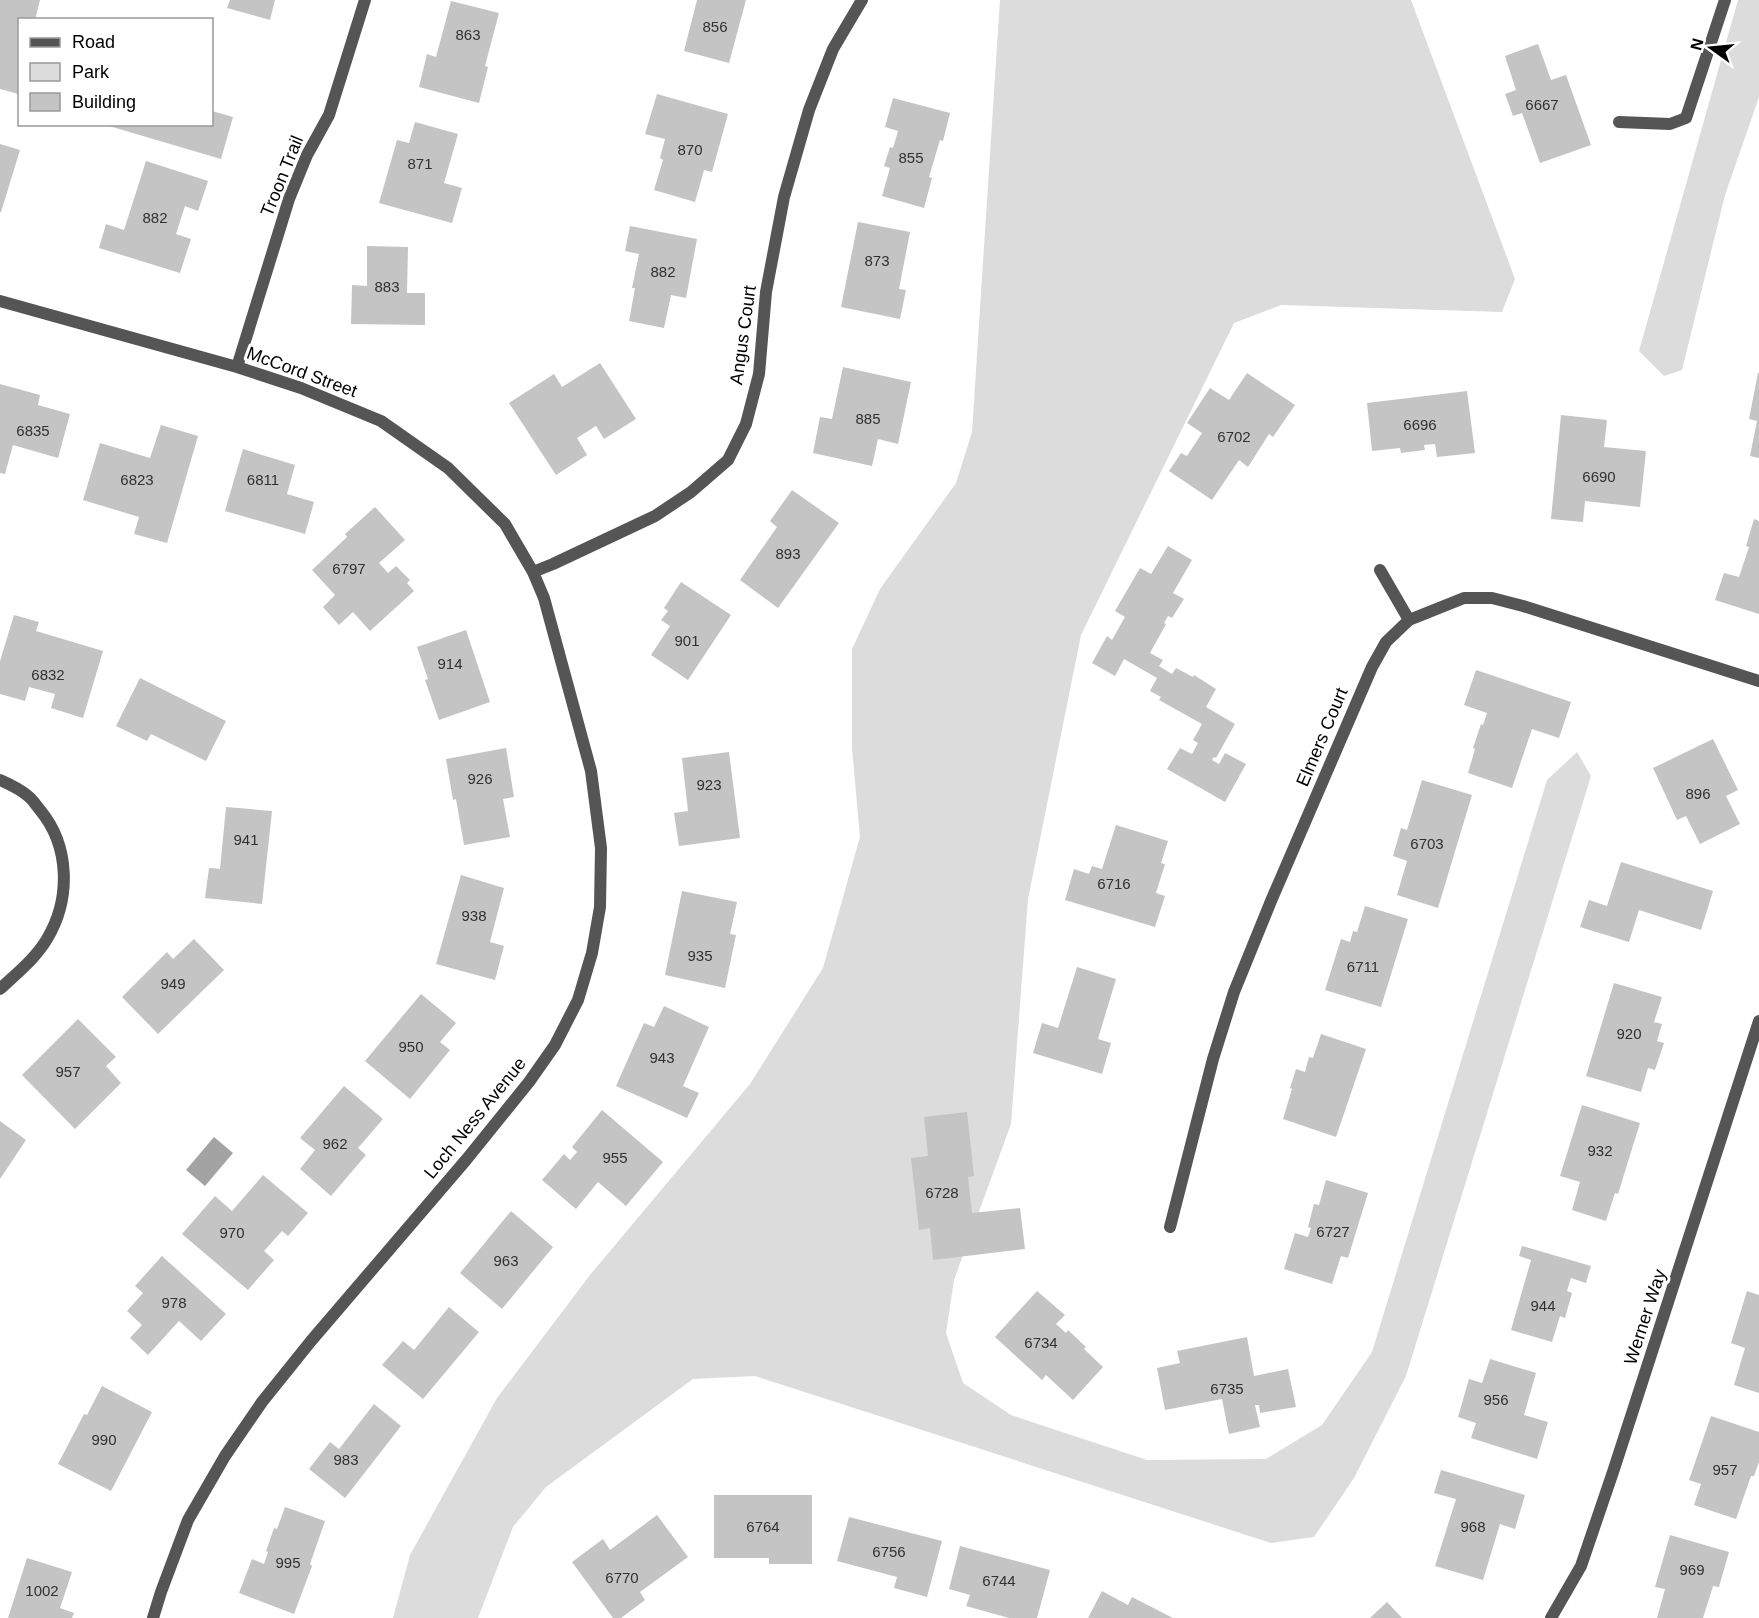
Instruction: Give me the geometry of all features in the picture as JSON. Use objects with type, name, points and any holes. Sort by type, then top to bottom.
[{"type":"street","name":"Troon Trail","points":[[237,367],[289,199],[307,155],[328,115],[360,22],[365,0]]},
{"type":"street","name":"Angus Court","points":[[533,572],[655,516],[691,492],[728,460],[746,424],[759,374],[766,292],[784,197],[809,110],[833,49],[862,0]]},
{"type":"street","points":[[1619,122],[1670,124],[1686,118],[1725,0]]},
{"type":"street","name":"McCord Street","points":[[0,301],[237,367],[301,388],[381,421],[448,468],[505,524],[533,572]]},
{"type":"street","points":[[1380,570],[1409,620]]},
{"type":"street","name":"Loch Ness Avenue","points":[[153,1618],[188,1520],[231,1447],[262,1402],[311,1341],[466,1161],[529,1082],[555,1045],[578,1000],[592,953],[600,907],[601,848],[591,771],[544,597],[533,572]]},
{"type":"street","name":"Elmers Court","points":[[1170,1227],[1213,1059],[1234,992],[1372,667],[1386,642],[1409,620],[1464,597],[1492,598],[1759,681]]},
{"type":"street","points":[[0,780],[29,796],[47,818],[60,846],[64,878],[60,909],[47,938],[28,963],[0,989]]},
{"type":"street","name":"Werner Way","points":[[1551,1618],[1581,1566],[1759,1021]]},
{"type":"green space","points":[[1000,0],[1411,0],[1515,279],[1502,312],[1281,305],[1234,323],[1081,635],[1028,899],[1011,1124],[954,1280],[946,1333],[963,1383],[1011,1415],[1147,1460],[1266,1459],[1322,1425],[1372,1352],[1547,780],[1577,752],[1591,776],[1406,1376],[1354,1478],[1314,1537],[1271,1543],[755,1376],[693,1379],[546,1487],[513,1527],[478,1618],[393,1618],[410,1555],[497,1398],[590,1275],[750,1084],[823,968],[860,837],[852,748],[852,649],[880,589],[956,483],[972,432]]},
{"type":"green space","points":[[1738,0],[1759,0],[1759,97],[1725,195],[1682,370],[1664,376],[1639,351]]},
{"type":"shaded area","points":[[214,1137],[233,1153],[205,1186],[186,1170]]},
{"type":"building","points":[[0,0],[40,0],[36,18],[18,18],[18,94],[0,89]]},
{"type":"building","points":[[230,0],[275,0],[270,20],[227,8]]},
{"type":"building","points":[[697,0],[746,0],[729,63],[684,51]]},
{"type":"building","points":[[451,1],[499,13],[485,66],[488,67],[479,103],[419,87],[427,54],[436,57]]},
{"type":"building","points":[[1538,44],[1551,80],[1566,75],[1591,145],[1540,163],[1522,113],[1513,116],[1505,94],[1516,90],[1505,56]]},
{"type":"building","points":[[657,94],[728,114],[712,172],[704,170],[695,202],[654,190],[663,160],[660,158],[665,139],[645,134]]},
{"type":"building","points":[[893,98],[950,113],[943,141],[940,140],[929,177],[932,178],[924,208],[882,196],[890,168],[884,166],[898,131],[885,127]]},
{"type":"building","points":[[213,111],[233,117],[221,159],[109,126],[213,126]]},
{"type":"building","points":[[415,122],[458,134],[444,183],[462,188],[452,223],[379,203],[397,140],[409,143]]},
{"type":"building","points":[[0,144],[20,150],[1,212],[0,212]]},
{"type":"building","points":[[146,161],[208,181],[198,211],[185,206],[176,234],[191,239],[180,273],[99,248],[106,224],[124,230]]},
{"type":"building","points":[[858,222],[910,232],[899,289],[906,290],[900,319],[841,307]]},
{"type":"building","points":[[630,226],[697,239],[686,298],[671,295],[664,328],[629,321],[635,288],[632,288],[639,254],[625,251]]},
{"type":"building","points":[[367,246],[408,247],[407,293],[425,293],[425,325],[351,324],[352,285],[367,286]]},
{"type":"building","points":[[600,363],[636,419],[604,439],[596,426],[577,438],[587,455],[556,475],[509,403],[554,374],[562,387]]},
{"type":"building","points":[[843,367],[911,382],[898,444],[878,439],[872,466],[813,453],[820,417],[832,419]]},
{"type":"building","points":[[1247,373],[1295,405],[1273,437],[1269,434],[1248,467],[1239,460],[1212,500],[1169,471],[1181,453],[1187,456],[1202,433],[1187,423],[1210,388],[1229,400]]},
{"type":"building","points":[[1758,373],[1759,458],[1750,456],[1757,421],[1749,419]]},
{"type":"building","points":[[0,384],[40,395],[38,405],[70,414],[58,458],[13,445],[5,474],[0,473]]},
{"type":"building","points":[[1467,391],[1475,453],[1437,457],[1435,444],[1424,445],[1425,450],[1401,453],[1400,448],[1372,451],[1367,403]]},
{"type":"building","points":[[1561,415],[1607,420],[1604,447],[1646,451],[1640,507],[1585,501],[1583,522],[1551,519]]},
{"type":"building","points":[[161,425],[198,436],[167,543],[134,534],[139,517],[83,500],[100,443],[150,458]]},
{"type":"building","points":[[243,449],[295,465],[287,494],[314,502],[305,534],[225,511]]},
{"type":"building","points":[[792,490],[839,523],[778,608],[740,580],[777,527],[770,521]]},
{"type":"building","points":[[375,507],[405,540],[379,563],[388,573],[396,566],[410,580],[407,583],[414,591],[370,631],[353,612],[339,625],[323,607],[335,595],[312,570],[347,537],[345,534]]},
{"type":"building","points":[[1754,519],[1759,521],[1759,614],[1715,600],[1724,573],[1739,577],[1749,547],[1746,546]]},
{"type":"building","points":[[1168,546],[1192,560],[1173,593],[1184,599],[1172,618],[1168,616],[1150,653],[1163,660],[1159,666],[1172,674],[1176,668],[1193,677],[1194,675],[1216,689],[1206,707],[1235,724],[1216,758],[1212,760],[1219,764],[1225,753],[1246,764],[1225,802],[1167,769],[1180,748],[1192,754],[1198,743],[1193,740],[1202,724],[1159,700],[1161,697],[1150,691],[1157,678],[1124,659],[1115,676],[1092,663],[1107,636],[1112,640],[1125,617],[1115,611],[1140,568],[1151,574]]},
{"type":"building","points":[[681,582],[731,615],[688,680],[651,655],[670,626],[661,620],[668,611],[664,608]]},
{"type":"building","points":[[14,615],[39,622],[36,631],[103,651],[83,718],[51,708],[55,694],[29,687],[25,701],[0,694],[0,661]]},
{"type":"building","points":[[466,630],[490,702],[439,720],[425,680],[428,679],[417,647]]},
{"type":"building","points":[[1476,670],[1571,702],[1559,738],[1532,729],[1512,788],[1468,773],[1475,749],[1473,748],[1487,713],[1464,705]]},
{"type":"building","points":[[140,678],[226,721],[206,761],[151,734],[147,741],[116,726]]},
{"type":"building","points":[[1713,739],[1738,790],[1726,796],[1740,824],[1700,844],[1686,816],[1677,820],[1653,768]]},
{"type":"building","points":[[506,748],[514,797],[503,799],[510,837],[464,845],[446,759]]},
{"type":"building","points":[[729,752],[740,838],[679,846],[674,813],[688,811],[682,758]]},
{"type":"building","points":[[1422,780],[1472,795],[1438,908],[1397,895],[1407,861],[1393,856],[1401,828],[1407,830]]},
{"type":"building","points":[[226,807],[272,811],[262,904],[205,898],[209,868],[220,869]]},
{"type":"building","points":[[1116,825],[1168,841],[1161,863],[1165,864],[1156,893],[1165,896],[1155,927],[1065,900],[1074,869],[1089,874],[1092,866],[1102,869]]},
{"type":"building","points":[[1621,862],[1713,891],[1701,930],[1639,910],[1629,942],[1580,927],[1589,900],[1607,906]]},
{"type":"building","points":[[461,875],[504,888],[490,942],[504,946],[495,980],[436,964]]},
{"type":"building","points":[[682,891],[737,902],[730,934],[736,935],[725,988],[665,975]]},
{"type":"building","points":[[1365,906],[1408,919],[1381,1007],[1325,990],[1341,939],[1350,942],[1353,931],[1357,932]]},
{"type":"building","points":[[194,939],[224,970],[158,1034],[122,997],[167,952],[173,959]]},
{"type":"building","points":[[1077,967],[1116,979],[1098,1039],[1111,1043],[1102,1074],[1033,1053],[1042,1023],[1058,1028]]},
{"type":"building","points":[[1614,983],[1662,997],[1654,1022],[1662,1024],[1657,1041],[1664,1043],[1655,1070],[1648,1068],[1641,1092],[1586,1076]]},
{"type":"building","points":[[421,994],[456,1023],[440,1042],[450,1050],[410,1099],[365,1061]]},
{"type":"building","points":[[664,1006],[709,1027],[683,1086],[699,1093],[687,1118],[616,1086],[644,1023],[654,1027]]},
{"type":"building","points":[[78,1019],[116,1057],[106,1066],[121,1083],[75,1129],[22,1075]]},
{"type":"building","points":[[1321,1034],[1366,1049],[1336,1137],[1283,1119],[1296,1069],[1305,1072],[1309,1057],[1313,1058]]},
{"type":"building","points":[[344,1086],[383,1119],[358,1148],[366,1155],[331,1196],[300,1169],[315,1150],[300,1138]]},
{"type":"building","points":[[1582,1105],[1640,1123],[1618,1194],[1615,1193],[1606,1221],[1572,1210],[1580,1182],[1560,1176]]},
{"type":"building","points":[[602,1110],[663,1162],[626,1206],[598,1182],[576,1209],[542,1180],[564,1154],[570,1160],[577,1152],[572,1147]]},
{"type":"building","points":[[967,1112],[974,1176],[968,1177],[972,1213],[1020,1208],[1025,1249],[933,1260],[930,1228],[919,1230],[911,1158],[928,1156],[924,1117]]},
{"type":"building","points":[[0,1121],[26,1140],[0,1179]]},
{"type":"building","points":[[263,1175],[308,1213],[288,1236],[282,1231],[264,1251],[274,1260],[248,1290],[182,1234],[215,1196],[232,1211]]},
{"type":"building","points":[[1326,1180],[1368,1193],[1348,1258],[1341,1256],[1332,1284],[1284,1269],[1295,1233],[1308,1237],[1314,1204],[1319,1205]]},
{"type":"building","points":[[511,1211],[553,1247],[502,1309],[460,1273]]},
{"type":"building","points":[[1522,1246],[1591,1266],[1586,1283],[1571,1278],[1567,1291],[1572,1293],[1565,1318],[1560,1316],[1552,1342],[1511,1330],[1531,1260],[1519,1256]]},
{"type":"building","points":[[162,1256],[226,1314],[201,1341],[179,1321],[148,1355],[130,1338],[142,1325],[127,1311],[143,1293],[135,1286]]},
{"type":"building","points":[[1037,1291],[1065,1315],[1056,1324],[1066,1333],[1068,1330],[1103,1367],[1073,1400],[1046,1375],[1042,1380],[995,1337]]},
{"type":"building","points":[[1747,1291],[1759,1295],[1759,1393],[1734,1385],[1745,1348],[1731,1343]]},
{"type":"building","points":[[449,1307],[479,1332],[423,1399],[382,1365],[403,1341],[414,1350]]},
{"type":"building","points":[[1247,1337],[1254,1376],[1288,1369],[1296,1407],[1260,1413],[1259,1405],[1255,1405],[1260,1427],[1229,1434],[1222,1399],[1165,1410],[1157,1368],[1180,1363],[1177,1351]]},
{"type":"building","points":[[1490,1359],[1536,1373],[1524,1415],[1548,1422],[1537,1459],[1471,1438],[1476,1423],[1458,1417],[1469,1379],[1482,1383]]},
{"type":"building","points":[[102,1386],[152,1412],[111,1491],[58,1464],[84,1414],[87,1415]]},
{"type":"building","points":[[374,1404],[401,1426],[345,1498],[309,1469],[330,1442],[339,1449]]},
{"type":"building","points":[[1711,1416],[1759,1432],[1759,1462],[1754,1476],[1751,1476],[1736,1519],[1694,1505],[1701,1484],[1689,1480]]},
{"type":"building","points":[[1441,1470],[1525,1495],[1515,1529],[1500,1524],[1483,1580],[1435,1566],[1456,1499],[1434,1493]]},
{"type":"building","points":[[714,1495],[812,1495],[812,1564],[769,1564],[769,1558],[714,1558]]},
{"type":"building","points":[[285,1507],[325,1521],[310,1564],[312,1566],[294,1614],[239,1593],[252,1559],[264,1564],[274,1528],[277,1529]]},
{"type":"building","points":[[657,1515],[688,1557],[640,1592],[645,1600],[621,1618],[613,1618],[572,1562],[603,1539],[610,1550]]},
{"type":"building","points":[[849,1517],[942,1541],[927,1597],[894,1588],[897,1577],[837,1561]]},
{"type":"building","points":[[1670,1535],[1729,1552],[1719,1587],[1713,1586],[1703,1618],[1657,1618],[1665,1589],[1655,1587]]},
{"type":"building","points":[[960,1546],[1050,1570],[1037,1618],[1009,1618],[966,1606],[970,1595],[949,1589]]},
{"type":"building","points":[[27,1558],[72,1572],[60,1608],[74,1613],[72,1618],[8,1618]]},
{"type":"building","points":[[1102,1591],[1128,1605],[1132,1597],[1173,1618],[1088,1618]]},
{"type":"building","points":[[1387,1602],[1402,1618],[1370,1618]]}]
